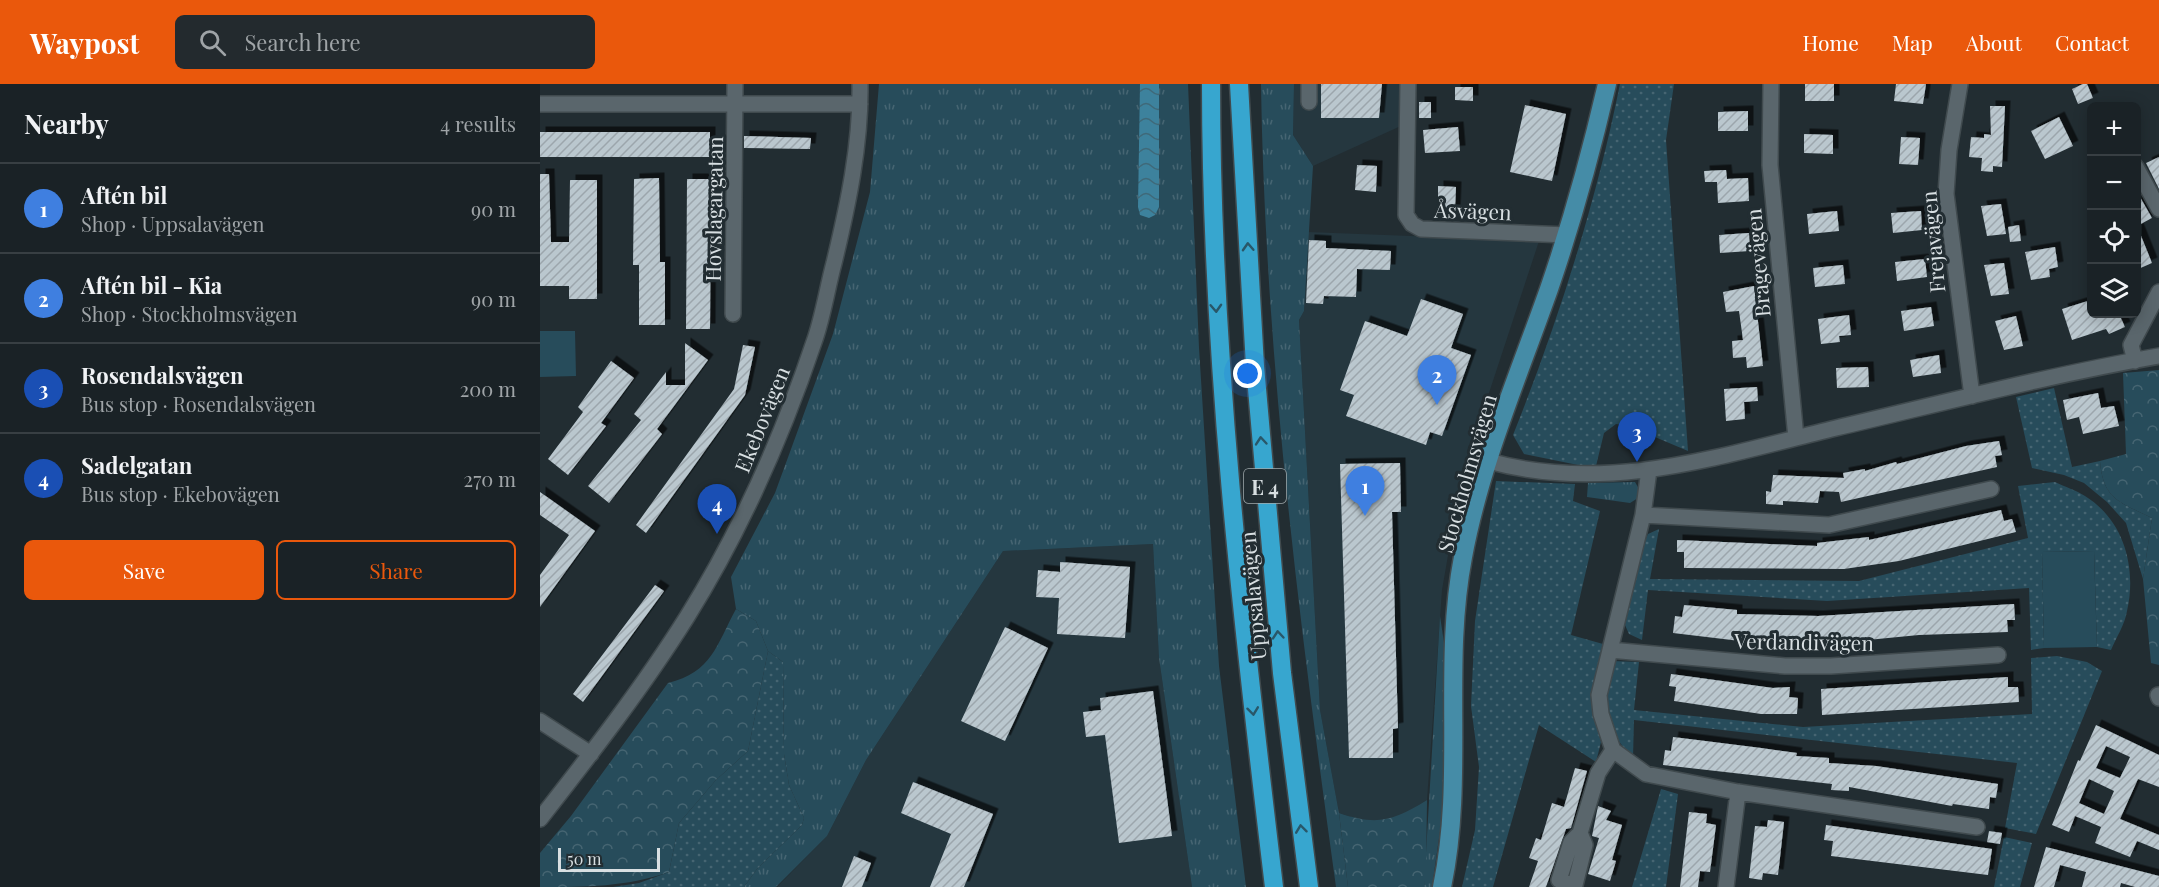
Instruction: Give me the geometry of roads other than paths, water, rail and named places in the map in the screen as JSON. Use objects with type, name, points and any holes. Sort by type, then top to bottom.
[{"type":"highway","points":[[1201,84],[1211,207]]},
{"type":"highway","name":"Uppsalavägen","points":[[1210,84],[1211,207],[1217,335],[1248,672],[1274,887]]},
{"type":"highway","name":"Uppsalavägen","points":[[1239,84],[1254,366],[1282,674],[1309,887]]},
{"type":"main road","name":"Stockholmsvägen","points":[[1442,887],[1450,846],[1455,770],[1454,617],[1463,556],[1488,461],[1567,235],[1593,147],[1607,84]]},
{"type":"street","name":"Hovslagargatan","points":[[733,314],[735,84]]},
{"type":"street","name":"Ekebovägen","points":[[540,819],[591,754],[687,618],[724,552],[779,438],[820,319],[844,222],[860,104],[860,84]]},
{"type":"street","points":[[1309,84],[1309,102]]},
{"type":"street","name":"Åsvägen","points":[[1408,84],[1406,215],[1412,224],[1421,229],[1567,235]]},
{"type":"street","name":"Bragevägen","points":[[1771,84],[1771,183],[1796,438]]},
{"type":"street","name":"Frejavägen","points":[[1960,84],[1949,150],[1946,194],[1972,396]]},
{"type":"street","points":[[540,104],[860,104]]},
{"type":"street","points":[[2141,176],[2159,209]]},
{"type":"street","points":[[2134,360],[2131,345],[2159,292]]},
{"type":"street","points":[[1488,461],[1580,474],[1681,466],[1972,396],[2159,356]]},
{"type":"street","points":[[1649,470],[1643,515],[1599,695],[1601,714],[1613,750],[1646,774],[1738,792],[1977,827]]},
{"type":"street","points":[[1643,515],[1829,525],[1991,489]]},
{"type":"street","name":"Verdandivägen","points":[[1610,650],[1785,666],[1831,666],[1998,655]]},
{"type":"street","points":[[540,722],[591,754]]},
{"type":"street","points":[[1580,833],[1598,773],[1613,750]]},
{"type":"street","points":[[1726,887],[1738,792]]},
{"type":"water","points":[[1140,84],[1159,84],[1159,207],[1155,215],[1149,218],[1140,215],[1138,207]]},
{"type":"place","name":"Aftén bil - Kia","points":[[1437,405]]},
{"type":"place","name":"Rosendalsvägen","points":[[1637,462]]},
{"type":"place","name":"Aftén bil","points":[[1365,516]]},
{"type":"place","name":"Sadelgatan","points":[[717,534]]}]
